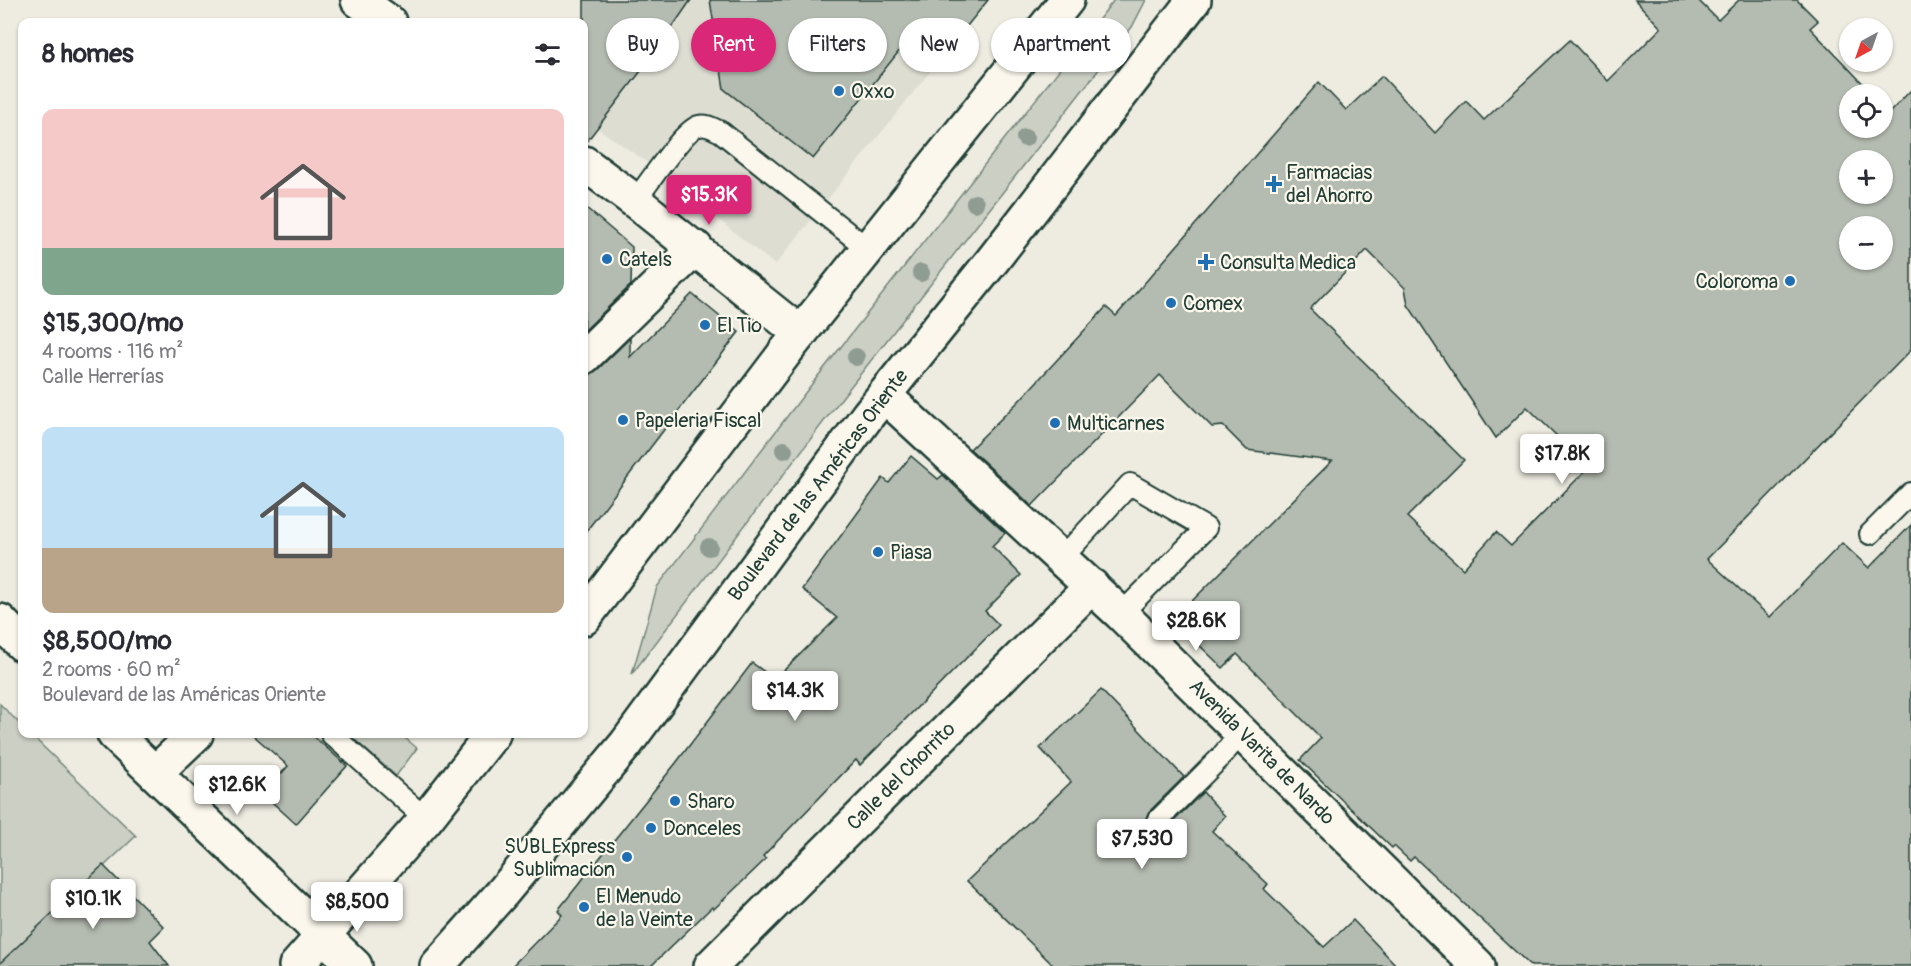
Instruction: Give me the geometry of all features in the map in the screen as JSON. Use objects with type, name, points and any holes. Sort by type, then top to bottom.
[{"type":"main road","points":[[358,0],[383,18]]},
{"type":"main road","points":[[588,613],[801,333],[1067,0]]},
{"type":"main road","name":"Boulevard de las Américas Oriente","points":[[437,966],[503,892],[626,744],[884,395],[992,261],[1194,0]]},
{"type":"main road","points":[[588,166],[696,248],[801,333]]},
{"type":"main road","points":[[588,353],[696,248]]},
{"type":"main road","name":"Avenida Varita de Nardo","points":[[884,395],[1121,614],[1242,732],[1466,962]]},
{"type":"main road","name":"Calle del Chorrito","points":[[711,966],[1092,586]]},
{"type":"main road","points":[[0,621],[18,640]]},
{"type":"main road","points":[[118,738],[355,966]]},
{"type":"main road","points":[[155,773],[192,738]]},
{"type":"main road","points":[[296,966],[426,819],[490,738]]},
{"type":"lane","points":[[635,201],[684,136],[696,126],[707,126],[721,132],[868,249]]},
{"type":"lane","points":[[1062,558],[1130,484],[1206,528],[1121,614]]},
{"type":"lane","points":[[1870,534],[1911,494]]},
{"type":"lane","points":[[1157,820],[1219,759],[1242,732]]},
{"type":"lane","points":[[335,738],[426,819]]},
{"type":"shaded area","points":[[598,0],[846,0],[869,18],[788,18],[788,72],[887,72],[887,32],[899,41],[899,72],[930,72],[775,265],[644,160],[588,122],[588,18],[584,18]]},
{"type":"shaded area","points":[[1114,0],[1146,0],[1131,28],[1131,18],[1100,18]]},
{"type":"shaded area","points":[[1057,72],[1097,72],[844,395],[632,674],[657,587],[818,376]]},
{"type":"shaded area","points":[[0,704],[18,722],[18,738],[34,738],[136,836],[0,964]]},
{"type":"shaded area","points":[[353,738],[405,738],[417,748],[396,776]]},
{"type":"building","points":[[584,0],[691,0],[679,18],[606,18],[606,72],[640,72],[588,140],[588,18],[584,18]]},
{"type":"building","points":[[710,0],[988,0],[973,18],[899,18],[899,51],[887,66],[887,18],[788,18],[788,72],[882,72],[813,159],[724,89],[721,72],[776,72],[776,18],[713,18]]},
{"type":"building","points":[[1635,0],[1698,0],[1718,20],[1739,0],[1797,0],[1818,21],[1810,28],[1839,58],[1839,72],[1852,72],[1863,84],[1839,84],[1839,138],[1893,138],[1893,109],[1911,90],[1911,350],[1707,559],[1770,617],[1842,543],[1869,568],[1911,525],[1911,966],[1531,966],[1414,857],[1410,861],[1394,846],[1392,848],[1300,760],[1321,738],[1237,654],[1223,668],[1173,620],[1332,461],[1247,450],[1223,426],[1212,427],[1160,375],[1032,506],[970,449],[1018,402],[1106,307],[1116,316],[1319,82],[1346,110],[1382,76],[1435,133],[1466,101],[1484,120],[1570,40],[1608,81],[1661,28]],"holes":[[[1367,250],[1405,288],[1408,305],[1496,438],[1527,407],[1589,467],[1511,546],[1496,532],[1463,569],[1407,517],[1464,460],[1310,309]]]},
{"type":"building","name":"Catels","points":[[588,209],[632,247],[631,285],[588,327]]},
{"type":"building","points":[[692,294],[739,332],[588,529],[588,375],[597,370],[630,338],[630,357]]},
{"type":"building","points":[[911,456],[938,479],[943,475],[1005,533],[992,546],[1021,575],[985,611],[999,625],[860,765],[856,760],[763,856],[766,859],[651,966],[512,966],[562,915],[558,910],[676,763],[752,663],[775,679],[837,618],[802,589],[883,478],[889,483]]},
{"type":"building","points":[[1101,690],[1184,777],[1148,813],[1145,824],[1149,830],[1154,833],[1165,830],[1203,792],[1225,816],[1212,831],[1268,884],[1264,889],[1324,947],[1353,920],[1397,966],[1054,966],[967,881],[1071,782],[1040,748]]},
{"type":"building","points":[[256,738],[316,738],[347,766],[296,824],[263,794],[288,766]]},
{"type":"building","points":[[103,865],[164,927],[150,941],[169,966],[0,966],[0,963]]},
{"type":"place","name":"Oxxo","points":[[839,91]]},
{"type":"place","name":"Farmacias del Ahorro","points":[[1274,184]]},
{"type":"place","name":"Catels","points":[[607,259]]},
{"type":"place","name":"Consulta Medica","points":[[1206,262]]},
{"type":"place","name":"Coloroma","points":[[1790,281]]},
{"type":"place","name":"Comex","points":[[1171,303]]},
{"type":"place","name":"El Tio","points":[[705,325]]},
{"type":"place","name":"Papeleria Fiscal","points":[[623,420]]},
{"type":"place","name":"Multicarnes","points":[[1055,423]]},
{"type":"place","name":"Piasa","points":[[878,552]]},
{"type":"place","name":"Sharo","points":[[675,801]]},
{"type":"place","name":"Donceles","points":[[651,828]]},
{"type":"place","name":"SUBLExpress Sublimacion","points":[[627,857]]},
{"type":"place","name":"El Menudo de la Veinte","points":[[584,907]]}]
